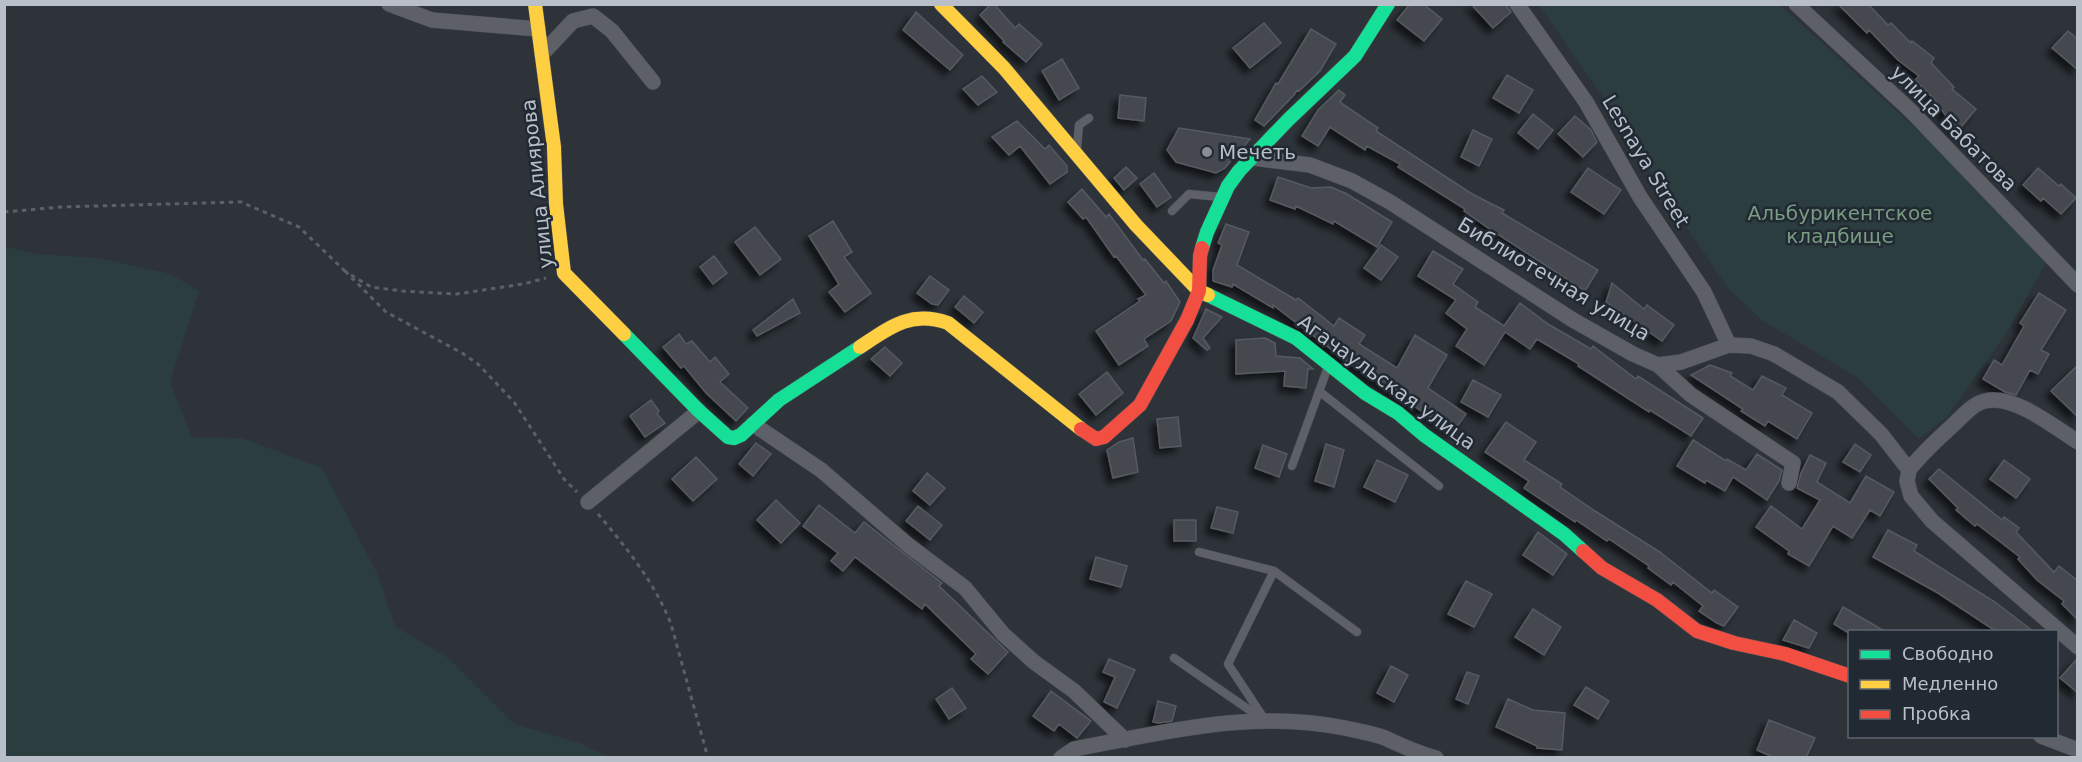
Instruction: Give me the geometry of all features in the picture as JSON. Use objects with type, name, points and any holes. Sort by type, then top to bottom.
[{"type":"street","points":[[389,4],[432,20],[538,29]]},
{"type":"street","name":"улица Алиярова","points":[[535,4],[554,147],[556,204],[564,273],[699,411],[728,437],[734,438],[741,435],[753,424]]},
{"type":"street","name":"Агачаульская улица","points":[[940,4],[1004,68],[1136,225],[1198,291],[1296,338],[1365,393],[1398,413],[1424,435],[1564,534],[1602,568],[1657,600],[1697,631],[1734,643],[1785,654],[1848,675]]},
{"type":"street","points":[[1125,740],[1074,691],[1034,662],[1003,634],[965,588],[908,544],[821,470],[753,424],[780,400],[827,367],[889,328],[917,317],[934,318],[948,323],[1089,436],[1096,439],[1104,437],[1140,405],[1187,320],[1198,291],[1200,256],[1221,198],[1239,171],[1355,56],[1388,4]]},
{"type":"street","name":"Lesnaya Street","points":[[1517,4],[1586,102],[1640,197],[1704,292],[1729,345]]},
{"type":"street","name":"улица Бабатова","points":[[1796,4],[1911,111],[2078,285]]},
{"type":"street","points":[[542,54],[573,21],[592,16],[612,31],[653,82]]},
{"type":"street","name":"Библиотечная улица","points":[[1253,158],[1310,165],[1352,181],[1390,202],[1573,320],[1658,365],[1681,362],[1729,345],[1751,346],[1774,354],[1838,392],[1881,434],[1909,470],[1907,480],[1911,496],[1932,521],[2078,647]]},
{"type":"street","points":[[1658,365],[1691,395],[1793,463],[1789,483]]},
{"type":"street","points":[[1909,470],[1918,458],[1973,406],[1985,401],[2001,400],[2030,411],[2078,442]]},
{"type":"street","points":[[588,502],[699,411]]},
{"type":"street","points":[[1061,758],[1074,749],[1240,720],[1316,723],[1346,728],[1382,737],[1414,755],[1436,758]]},
{"type":"street","points":[[2046,738],[2078,750]]},
{"type":"lane","points":[[1076,155],[1079,124],[1089,118]]},
{"type":"lane","points":[[1172,210],[1189,195],[1221,198]]},
{"type":"lane","points":[[1292,466],[1329,365]]},
{"type":"lane","points":[[1319,391],[1439,486]]},
{"type":"lane","points":[[1199,552],[1274,571],[1357,632]]},
{"type":"lane","points":[[1265,720],[1228,664],[1274,571]]},
{"type":"lane","points":[[1174,658],[1265,720]]},
{"type":"path","points":[[4,212],[61,207],[241,202],[298,227],[386,312],[478,364],[514,402],[564,479],[588,502],[615,534],[657,593],[671,624],[708,758]]},
{"type":"path","points":[[345,271],[371,287],[457,294],[523,284],[564,273]]},
{"type":"green space","name":"Альбурикентское кладбище","points":[[1539,5],[1780,5],[1968,176],[2047,262],[2005,335],[1946,418],[1919,439],[1858,378],[1762,320],[1728,288],[1601,94]]},
{"type":"green space","points":[[4,246],[36,254],[98,258],[171,274],[199,291],[170,382],[192,437],[242,438],[322,468],[377,573],[395,626],[448,658],[514,724],[580,743],[608,757],[5,757]]},
{"type":"building","points":[[991,4],[994,4],[1015,28],[1019,24],[1042,44],[1026,62],[1003,42],[980,15]]},
{"type":"building","points":[[1410,4],[1423,4],[1442,19],[1424,41],[1397,20]]},
{"type":"building","points":[[1471,4],[1505,4],[1511,12],[1493,28]]},
{"type":"building","points":[[1838,4],[1868,4],[1888,25],[1891,23],[1911,43],[1912,41],[1934,58],[1931,63],[1954,87],[1952,89],[1976,109],[1957,132],[1935,100],[1915,80],[1919,76],[1898,60],[1869,30],[1867,33]]},
{"type":"building","points":[[916,12],[963,55],[950,70],[903,30]]},
{"type":"building","points":[[1264,23],[1281,43],[1250,68],[1233,48]]},
{"type":"building","points":[[1311,29],[1336,44],[1320,71],[1299,91],[1297,90],[1264,126],[1255,120]]},
{"type":"building","points":[[2068,31],[2078,39],[2078,70],[2052,48]]},
{"type":"building","points":[[1062,59],[1079,88],[1059,100],[1042,71]]},
{"type":"building","points":[[1507,75],[1533,90],[1519,113],[1493,98]]},
{"type":"building","points":[[982,76],[997,92],[978,105],[963,89]]},
{"type":"building","points":[[1339,90],[1345,95],[1340,102],[1378,128],[1376,131],[1472,194],[1504,210],[1502,213],[1598,270],[1585,291],[1491,230],[1464,211],[1465,209],[1398,167],[1400,164],[1367,146],[1365,150],[1330,127],[1318,146],[1302,136],[1318,110]]},
{"type":"building","points":[[1120,95],[1146,98],[1144,121],[1118,118]]},
{"type":"building","points":[[1533,114],[1553,130],[1538,149],[1518,133]]},
{"type":"building","points":[[1575,116],[1591,130],[1597,142],[1583,157],[1558,134]]},
{"type":"building","points":[[1017,121],[1045,149],[1049,145],[1067,166],[1067,172],[1050,184],[1020,146],[1009,155],[992,137]]},
{"type":"building","points":[[1179,128],[1250,139],[1225,168],[1216,173],[1176,162],[1167,150]]},
{"type":"building","points":[[1473,130],[1492,139],[1479,166],[1461,157]]},
{"type":"building","points":[[1126,167],[1137,178],[1124,190],[1114,178]]},
{"type":"building","points":[[1588,168],[1621,190],[1604,214],[1571,192]]},
{"type":"building","points":[[2038,168],[2076,198],[2061,214],[2023,185]]},
{"type":"building","points":[[1154,173],[1171,197],[1157,207],[1140,184]]},
{"type":"building","points":[[1278,177],[1311,188],[1331,187],[1347,194],[1392,222],[1377,247],[1334,221],[1333,224],[1296,206],[1295,209],[1270,200]]},
{"type":"building","points":[[1082,189],[1106,217],[1109,214],[1143,260],[1145,259],[1164,283],[1166,281],[1180,302],[1171,321],[1144,339],[1148,346],[1119,365],[1096,331],[1146,295],[1116,256],[1114,257],[1086,217],[1083,219],[1068,202]]},
{"type":"building","points":[[833,221],[852,252],[844,257],[871,293],[845,312],[829,292],[839,284],[809,236]]},
{"type":"building","points":[[1226,224],[1249,232],[1237,265],[1296,300],[1298,298],[1334,326],[1339,318],[1365,335],[1359,344],[1397,368],[1415,335],[1447,355],[1428,388],[1466,414],[1453,432],[1349,363],[1273,305],[1273,308],[1233,284],[1232,287],[1213,281],[1213,270],[1222,245],[1218,243]]},
{"type":"building","points":[[755,227],[781,259],[760,275],[735,242]]},
{"type":"building","points":[[1381,245],[1398,257],[1381,280],[1364,268]]},
{"type":"building","points":[[1433,251],[1463,269],[1453,284],[1478,302],[1475,307],[1504,326],[1520,303],[1548,324],[1591,349],[1593,346],[1636,379],[1638,376],[1703,418],[1691,436],[1650,410],[1649,412],[1578,366],[1579,364],[1537,339],[1530,349],[1505,332],[1484,365],[1456,346],[1467,329],[1446,313],[1456,300],[1418,276]]},
{"type":"building","points":[[714,256],[727,273],[713,284],[700,267]]},
{"type":"building","points":[[930,276],[949,290],[938,305],[932,304],[917,293]]},
{"type":"building","points":[[1612,283],[1644,309],[1647,305],[1674,325],[1662,341],[1606,302]]},
{"type":"building","points":[[2039,293],[2066,310],[2041,350],[2049,354],[2038,374],[2030,370],[2016,395],[2005,392],[1983,379],[1994,360],[2002,365],[2024,326],[2020,323]]},
{"type":"building","points":[[964,296],[983,312],[974,323],[955,307]]},
{"type":"building","points":[[793,299],[800,313],[757,336],[753,330]]},
{"type":"building","points":[[1206,309],[1222,317],[1203,338],[1210,348],[1207,350],[1193,338]]},
{"type":"building","points":[[679,334],[686,344],[692,341],[710,362],[715,357],[729,374],[720,382],[748,408],[736,421],[706,393],[684,366],[681,368],[663,347]]},
{"type":"building","points":[[1265,338],[1275,343],[1276,356],[1300,358],[1313,369],[1308,369],[1306,388],[1284,386],[1285,371],[1236,374],[1236,340]]},
{"type":"building","points":[[885,347],[902,363],[890,376],[871,359]]},
{"type":"building","points":[[1710,365],[1732,373],[1730,376],[1753,390],[1762,376],[1786,388],[1782,395],[1812,413],[1797,439],[1768,421],[1765,426],[1691,375]]},
{"type":"building","points":[[2078,365],[2078,417],[2051,391]]},
{"type":"building","points":[[1107,372],[1123,393],[1096,415],[1079,394]]},
{"type":"building","points":[[1473,380],[1501,395],[1488,417],[1461,402]]},
{"type":"building","points":[[651,400],[659,411],[657,414],[665,423],[645,437],[630,416]]},
{"type":"building","points":[[1178,417],[1181,446],[1160,448],[1157,419]]},
{"type":"building","points":[[1506,422],[1536,442],[1524,460],[1562,484],[1560,487],[1595,511],[1660,552],[1712,593],[1714,590],[1738,607],[1724,626],[1699,611],[1703,606],[1673,582],[1671,585],[1648,568],[1649,566],[1609,539],[1607,541],[1576,520],[1575,522],[1524,488],[1529,481],[1485,452]]},
{"type":"building","points":[[1133,438],[1138,472],[1113,478],[1107,450],[1119,442]]},
{"type":"building","points":[[1693,440],[1726,461],[1727,459],[1746,470],[1757,454],[1782,470],[1779,481],[1767,500],[1733,477],[1725,491],[1706,480],[1705,483],[1677,466]]},
{"type":"building","points":[[756,443],[771,454],[753,476],[739,464]]},
{"type":"building","points":[[1326,444],[1344,450],[1334,487],[1315,481]]},
{"type":"building","points":[[1855,444],[1871,455],[1860,472],[1843,462]]},
{"type":"building","points":[[1263,445],[1287,454],[1279,477],[1255,468]]},
{"type":"building","points":[[1810,455],[1826,463],[1817,482],[1850,503],[1866,476],[1894,492],[1880,516],[1870,510],[1852,538],[1833,526],[1809,566],[1788,554],[1789,551],[1756,527],[1771,506],[1802,529],[1820,500],[1797,488]]},
{"type":"building","points":[[696,457],[717,479],[693,501],[672,479]]},
{"type":"building","points":[[1377,460],[1408,475],[1395,502],[1364,487]]},
{"type":"building","points":[[2004,460],[2030,479],[2016,498],[1990,479]]},
{"type":"building","points":[[1939,469],[2002,520],[2004,517],[2019,528],[2016,532],[2054,572],[2059,566],[2078,581],[2078,620],[2062,604],[2064,601],[2037,580],[2018,559],[2020,557],[1956,510],[1958,508],[1929,479]]},
{"type":"building","points":[[927,473],[945,488],[930,505],[913,491]]},
{"type":"building","points":[[776,500],[800,523],[781,543],[757,520]]},
{"type":"building","points":[[819,505],[855,533],[864,522],[942,583],[939,586],[1008,652],[988,674],[971,659],[976,654],[925,604],[922,609],[855,557],[843,571],[831,561],[838,553],[803,526]]},
{"type":"building","points":[[918,506],[942,525],[930,540],[906,521]]},
{"type":"building","points":[[1217,507],[1238,512],[1233,533],[1211,528]]},
{"type":"building","points":[[1174,520],[1196,520],[1196,541],[1174,541]]},
{"type":"building","points":[[1888,530],[1917,545],[1914,551],[1995,602],[2031,630],[1994,630],[1938,593],[1873,557]]},
{"type":"building","points":[[1538,532],[1567,554],[1553,575],[1523,555]]},
{"type":"building","points":[[1096,557],[1127,566],[1121,587],[1090,579]]},
{"type":"building","points":[[1466,581],[1492,594],[1474,627],[1448,614]]},
{"type":"building","points":[[1843,607],[1883,630],[1848,630],[1847,632],[1834,624]]},
{"type":"building","points":[[1533,609],[1561,627],[1544,655],[1515,637]]},
{"type":"building","points":[[1794,620],[1817,633],[1809,648],[1783,640]]},
{"type":"building","points":[[2078,658],[2078,693],[2060,678]]},
{"type":"building","points":[[1109,659],[1135,670],[1117,708],[1104,702],[1115,677],[1103,672]]},
{"type":"building","points":[[1391,666],[1408,675],[1394,702],[1377,693]]},
{"type":"building","points":[[1467,672],[1479,676],[1468,704],[1456,699]]},
{"type":"building","points":[[1586,687],[1609,701],[1598,719],[1574,705]]},
{"type":"building","points":[[952,688],[966,708],[949,719],[936,699]]},
{"type":"building","points":[[1051,691],[1091,721],[1077,738],[1059,724],[1054,731],[1033,716]]},
{"type":"building","points":[[1508,699],[1533,710],[1565,713],[1562,750],[1537,748],[1496,727]]},
{"type":"building","points":[[1158,701],[1176,706],[1172,721],[1153,722]]},
{"type":"building","points":[[1769,720],[1815,738],[1806,758],[1775,758],[1757,750]]},
{"type":"traffic: fast","points":[[1202,248],[1228,186],[1239,171],[1355,56],[1388,4]]},
{"type":"traffic: fast","points":[[1208,295],[1296,338],[1365,393],[1398,413],[1424,435],[1564,534],[1583,551]]},
{"type":"traffic: fast","points":[[624,334],[699,411],[728,437],[734,438],[741,435],[779,400],[860,347]]},
{"type":"traffic: slow","points":[[535,4],[554,147],[556,204],[564,273],[624,334]]},
{"type":"traffic: slow","points":[[941,4],[1004,68],[1136,225],[1199,291],[1208,295]]},
{"type":"traffic: slow","points":[[860,347],[901,323],[923,318],[948,323],[1081,429]]},
{"type":"traffic: jam","points":[[1081,429],[1096,439],[1104,437],[1140,405],[1187,320],[1199,291],[1202,248]]},
{"type":"traffic: jam","points":[[1583,551],[1602,568],[1657,600],[1697,631],[1734,643],[1785,654],[1848,675]]},
{"type":"place","name":"Мечеть","points":[[1207,152]]}]
